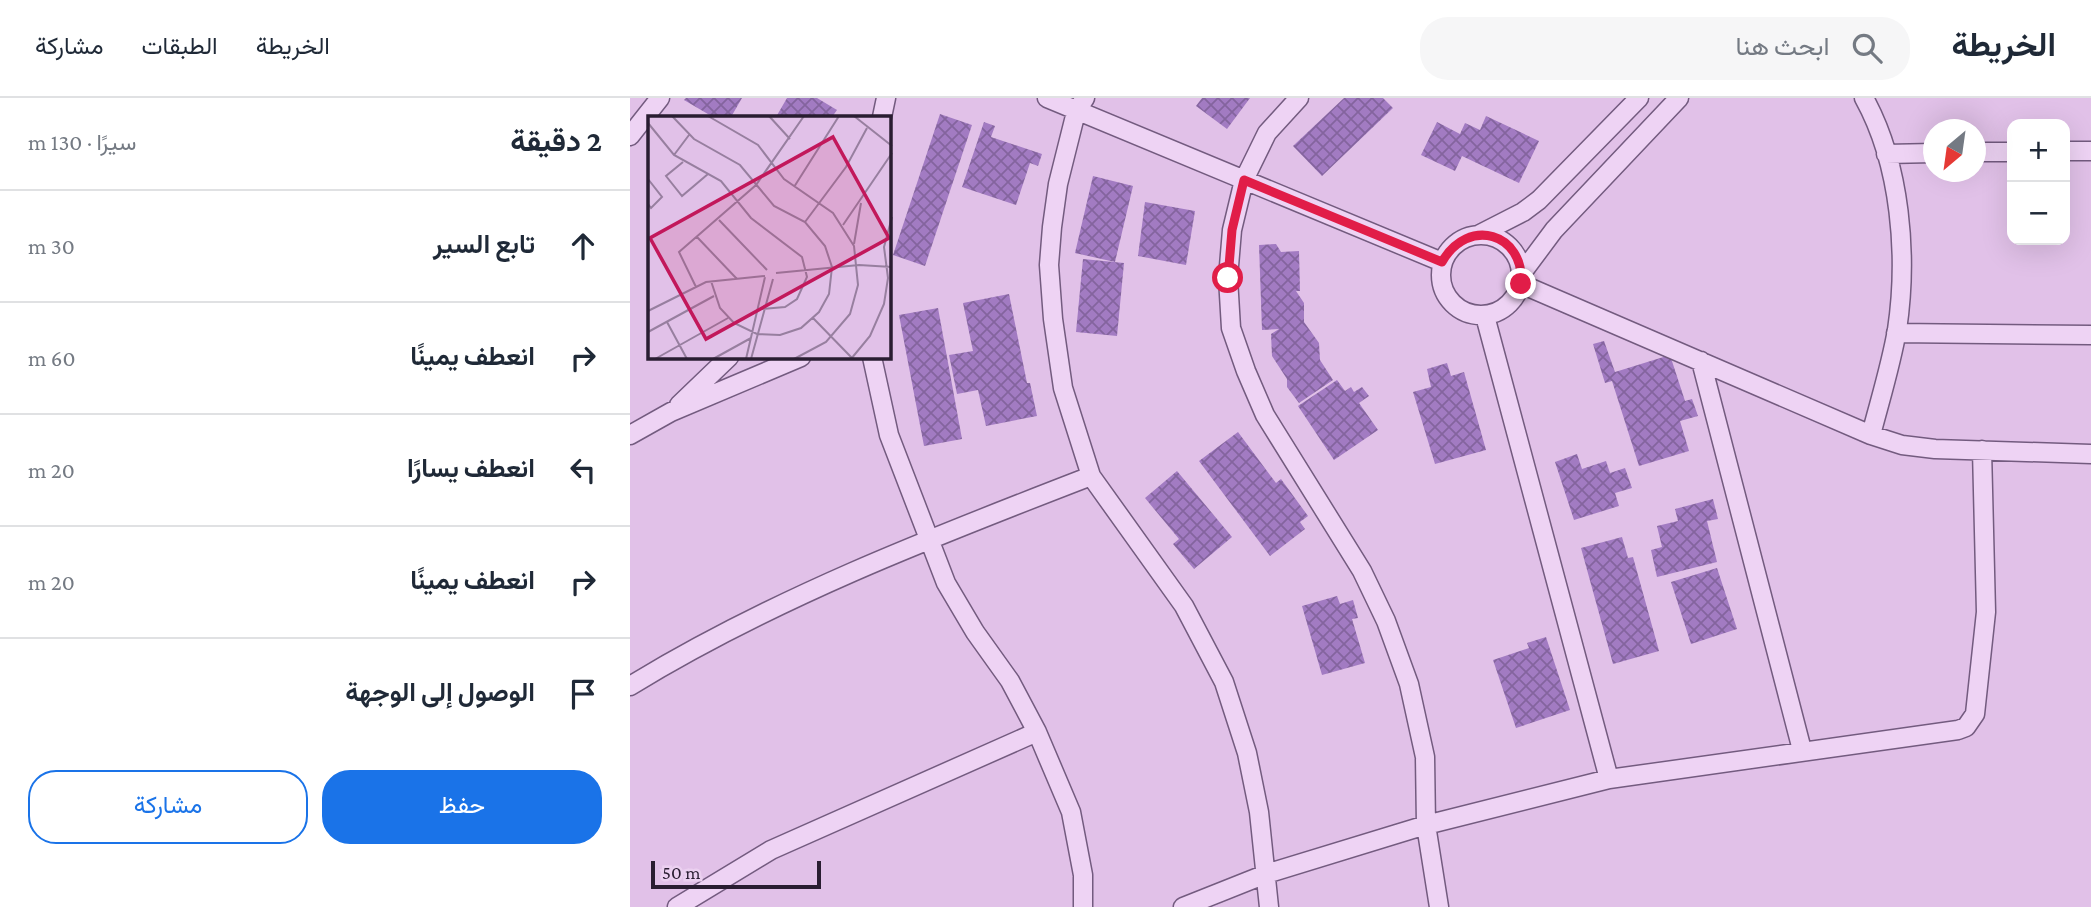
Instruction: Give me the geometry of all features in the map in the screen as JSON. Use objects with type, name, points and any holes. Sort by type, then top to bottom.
[{"type":"street","points":[[630,136],[660,98]]},
{"type":"street","points":[[882,116],[886,98]]},
{"type":"street","points":[[1047,98],[1081,105],[1244,180],[1442,262]]},
{"type":"street","points":[[1299,98],[1267,133],[1244,180],[1231,242],[1228,278],[1231,328],[1265,415],[1362,572],[1386,621],[1409,684],[1425,757],[1426,825],[1439,907]]},
{"type":"street","points":[[1639,98],[1539,200],[1515,217],[1457,242],[1449,250],[1442,262],[1442,287],[1448,299],[1458,309],[1471,315],[1485,316],[1501,311],[1514,299],[1521,278],[1554,230],[1679,98]]},
{"type":"street","points":[[1864,98],[1886,154],[1896,194],[1901,237],[1901,293],[1896,333],[1871,435]]},
{"type":"street","points":[[1081,105],[1058,184],[1049,265],[1053,319],[1063,388],[1091,476],[1184,606],[1224,682],[1247,753],[1259,812],[1269,907]]},
{"type":"street","points":[[2070,151],[2091,151]]},
{"type":"street","points":[[1986,152],[2007,152]]},
{"type":"street","points":[[1886,154],[1923,153]]},
{"type":"street","points":[[1480,234],[1492,236],[1513,250],[1520,263],[1521,278]]},
{"type":"street","points":[[1521,278],[1701,361],[1871,435],[1902,445],[2091,454]]},
{"type":"street","points":[[1485,316],[1609,779]]},
{"type":"street","points":[[1896,333],[2091,335]]},
{"type":"street","points":[[671,412],[727,359]]},
{"type":"street","points":[[630,435],[671,412],[796,359]]},
{"type":"street","points":[[872,359],[889,435],[946,583],[975,632],[1010,681],[1037,732],[1070,811],[1083,875],[1083,907]]},
{"type":"street","points":[[1701,361],[1802,750]]},
{"type":"street","points":[[1183,907],[1266,874],[1426,825],[1609,779],[1958,730],[1972,722],[1986,612],[1982,450]]},
{"type":"street","points":[[630,686],[790,600],[927,539],[1091,476]]},
{"type":"street","points":[[677,907],[771,850],[1037,732]]},
{"type":"building","points":[[742,98],[732,116],[711,116],[684,100]]},
{"type":"building","points":[[787,98],[817,98],[837,110],[833,116],[777,116]]},
{"type":"building","points":[[1202,98],[1250,98],[1227,129],[1196,106]]},
{"type":"building","points":[[1344,98],[1383,98],[1393,108],[1322,176],[1293,146]]},
{"type":"building","points":[[940,114],[972,125],[925,266],[893,255]]},
{"type":"building","points":[[1486,116],[1539,141],[1519,183],[1462,156],[1455,171],[1421,155],[1437,122],[1460,134],[1465,123],[1480,130]]},
{"type":"building","points":[[984,122],[995,126],[991,137],[1042,154],[1038,166],[1030,163],[1016,205],[962,187]]},
{"type":"building","points":[[1093,176],[1133,186],[1115,262],[1075,253]]},
{"type":"building","points":[[1145,202],[1195,211],[1186,265],[1138,256]]},
{"type":"building","points":[[1276,244],[1281,252],[1299,251],[1300,291],[1296,291],[1304,303],[1304,322],[1319,343],[1320,360],[1333,380],[1299,403],[1287,387],[1287,379],[1272,356],[1271,334],[1279,329],[1262,330],[1259,245]]},
{"type":"building","points":[[1083,259],[1124,263],[1117,336],[1076,332]]},
{"type":"building","points":[[1009,294],[1027,383],[1030,383],[1037,416],[986,426],[978,390],[957,394],[949,355],[973,351],[963,303]]},
{"type":"building","points":[[938,308],[962,439],[924,446],[899,315]]},
{"type":"building","points":[[1604,341],[1615,372],[1670,355],[1685,401],[1692,399],[1698,416],[1680,421],[1689,451],[1639,466],[1612,381],[1605,383],[1593,344]]},
{"type":"building","points":[[1447,363],[1451,376],[1464,372],[1486,450],[1435,464],[1413,392],[1431,387],[1427,369]]},
{"type":"building","points":[[1337,380],[1345,391],[1351,387],[1354,392],[1362,387],[1369,396],[1359,403],[1378,430],[1334,460],[1298,406]]},
{"type":"building","points":[[1238,432],[1276,483],[1281,479],[1308,516],[1300,522],[1305,529],[1270,556],[1199,461]]},
{"type":"building","points":[[1577,454],[1582,469],[1606,461],[1610,473],[1625,468],[1632,488],[1615,493],[1619,506],[1574,520],[1555,462]]},
{"type":"building","points":[[1177,471],[1232,537],[1194,569],[1173,544],[1179,539],[1145,498]]},
{"type":"building","points":[[1713,499],[1718,519],[1707,521],[1717,562],[1657,577],[1651,550],[1662,547],[1657,526],[1678,521],[1675,509]]},
{"type":"building","points":[[1622,537],[1628,558],[1633,557],[1659,651],[1613,664],[1581,548]]},
{"type":"building","points":[[1717,568],[1737,629],[1691,644],[1671,582]]},
{"type":"building","points":[[1337,596],[1340,604],[1353,600],[1358,618],[1352,619],[1365,663],[1322,675],[1302,606]]},
{"type":"building","points":[[1546,637],[1570,710],[1516,728],[1493,660],[1529,648],[1527,643]]},
{"type":"route","points":[[1228,278],[1232,230],[1244,180],[1442,262],[1457,242],[1480,234],[1492,236],[1513,250],[1520,263],[1521,284]]}]
